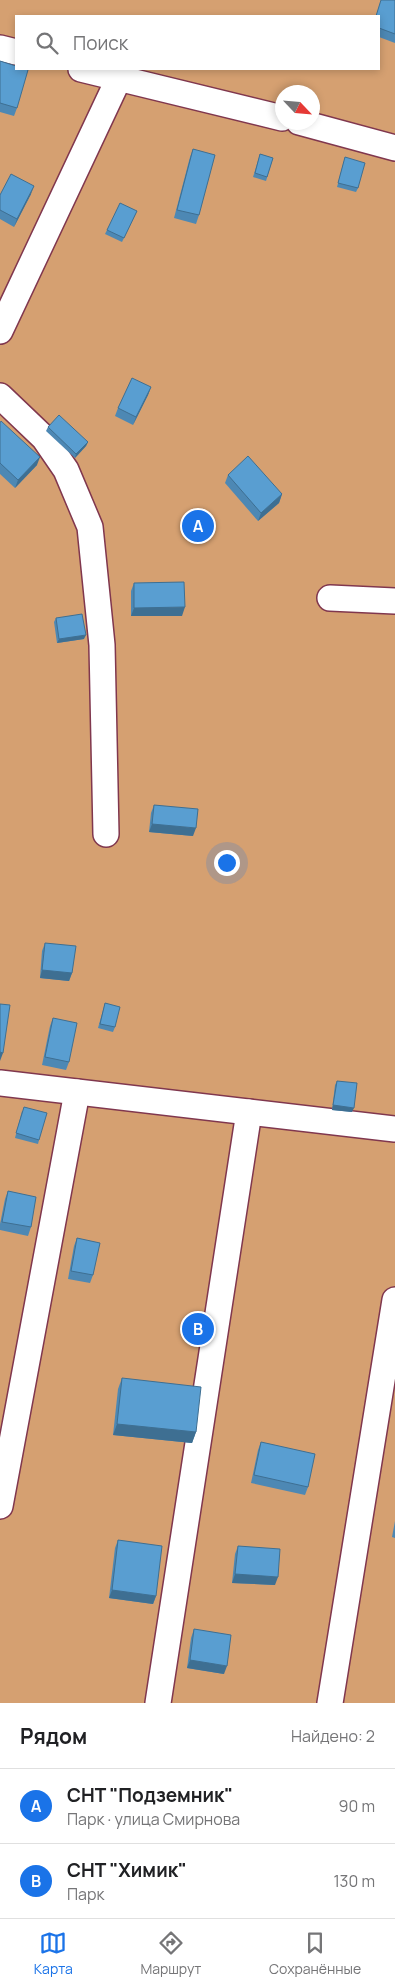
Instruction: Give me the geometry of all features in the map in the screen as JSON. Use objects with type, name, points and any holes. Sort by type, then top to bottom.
[{"type":"street","points":[[0,48],[15,52]]},
{"type":"street","points":[[85,70],[275,116]]},
{"type":"street","points":[[0,331],[119,78]]},
{"type":"street","points":[[320,128],[395,148]]},
{"type":"street","points":[[0,396],[44,438],[66,470],[90,527],[102,645],[106,834]]},
{"type":"street","points":[[330,598],[395,601]]},
{"type":"street","points":[[0,1083],[395,1129]]},
{"type":"street","points":[[0,1506],[76,1092]]},
{"type":"street","points":[[158,1703],[249,1112]]},
{"type":"street","points":[[330,1703],[395,1300]]},
{"type":"shaded area","points":[[0,0],[395,0],[395,1703],[0,1703]]},
{"type":"building","points":[[381,0],[395,0],[395,34],[380,28],[380,15],[376,15]]},
{"type":"building","points":[[0,61],[15,66],[15,70],[28,70],[17,108],[0,103]]},
{"type":"building","points":[[193,149],[215,155],[199,215],[177,210]]},
{"type":"building","points":[[260,154],[273,158],[267,177],[255,173]]},
{"type":"building","points":[[345,157],[365,163],[358,188],[338,183]]},
{"type":"building","points":[[11,174],[34,186],[17,219],[0,210],[0,195]]},
{"type":"building","points":[[120,203],[137,211],[124,238],[107,230]]},
{"type":"building","points":[[132,378],[151,387],[136,417],[118,408]]},
{"type":"building","points":[[59,415],[88,442],[76,454],[48,427]]},
{"type":"building","points":[[1,421],[40,457],[18,480],[0,463]]},
{"type":"building","points":[[248,456],[282,494],[261,513],[228,475]]},
{"type":"building","points":[[184,582],[185,607],[134,608],[134,583]]},
{"type":"building","points":[[82,614],[86,635],[59,639],[56,618]]},
{"type":"building","points":[[154,805],[198,809],[196,828],[152,824]]},
{"type":"building","points":[[45,943],[76,946],[72,973],[42,970]]},
{"type":"building","points":[[105,1003],[120,1007],[115,1027],[100,1024]]},
{"type":"building","points":[[0,1004],[10,1005],[3,1053],[0,1052]]},
{"type":"building","points":[[53,1018],[77,1023],[69,1062],[45,1057]]},
{"type":"building","points":[[337,1081],[357,1083],[354,1108],[333,1105]]},
{"type":"building","points":[[24,1107],[47,1113],[39,1140],[16,1133]]},
{"type":"building","points":[[8,1191],[36,1197],[31,1227],[2,1222]]},
{"type":"building","points":[[77,1238],[100,1243],[93,1275],[71,1271]]},
{"type":"building","points":[[122,1378],[201,1387],[196,1432],[117,1424]]},
{"type":"building","points":[[261,1442],[315,1454],[308,1487],[254,1475]]},
{"type":"building","points":[[118,1540],[162,1546],[156,1596],[112,1590]]},
{"type":"building","points":[[238,1546],[280,1549],[278,1577],[235,1574]]},
{"type":"building","points":[[194,1629],[231,1635],[227,1666],[190,1660]]},
{"type":"place","name":"СНТ \"Подземник\"","points":[[198,526]]},
{"type":"place","name":"СНТ \"Химик\"","points":[[198,1329]]}]
